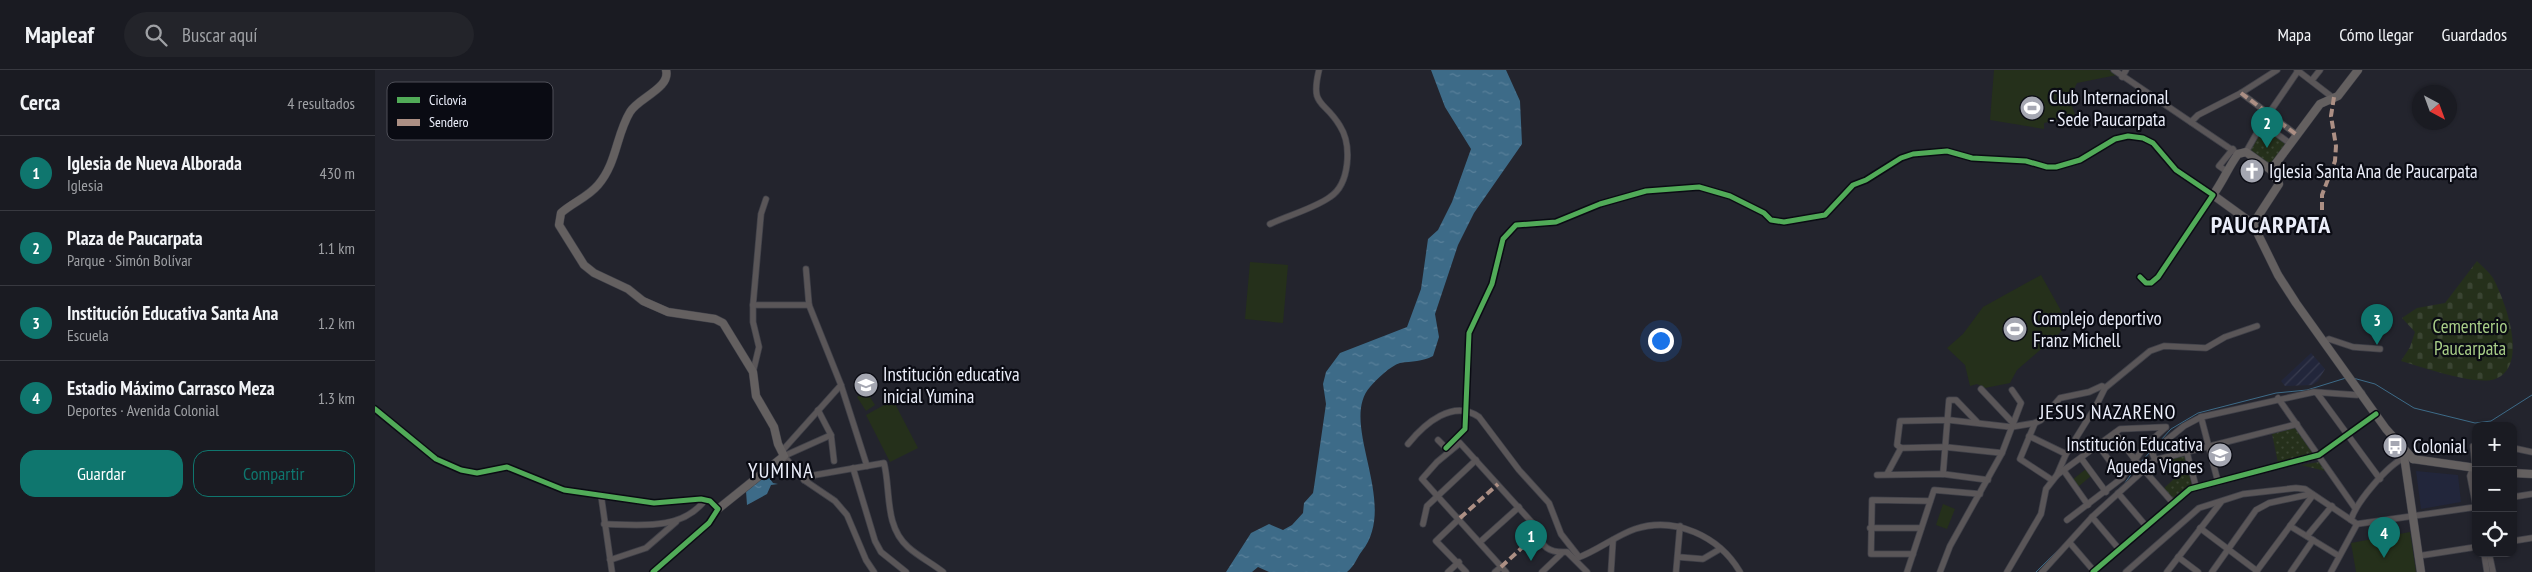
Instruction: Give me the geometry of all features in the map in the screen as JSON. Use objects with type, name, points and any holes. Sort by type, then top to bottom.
[{"type":"main road","points":[[666,70],[666,78],[663,84],[631,110],[610,169],[595,188],[561,213],[559,225],[584,265],[594,273],[628,289],[643,301],[668,312],[715,319],[723,323],[753,372],[756,396],[774,427],[783,454],[718,509]]},
{"type":"main road","points":[[2271,170],[2320,104],[2342,92],[2358,70]]},
{"type":"main road","points":[[2253,224],[2279,184],[2271,170],[2239,151],[2226,171],[2226,176],[2213,195],[2253,224],[2278,275],[2400,446],[2407,459],[2421,556],[2421,572]]},
{"type":"main road","points":[[2407,459],[2472,470]]},
{"type":"main road","points":[[2517,473],[2532,474]]},
{"type":"main road","points":[[2421,556],[2426,572]]},
{"type":"street","points":[[1270,224],[1331,197],[1339,188],[1346,169],[1348,156],[1340,126],[1316,96],[1314,88],[1319,70]]},
{"type":"street","points":[[2114,70],[2122,77],[2156,96],[2191,122],[2239,151],[2263,124],[2298,70],[2332,97]]},
{"type":"street","points":[[2122,77],[2127,70]]},
{"type":"street","points":[[2191,122],[2198,114],[2241,93],[2277,70]]},
{"type":"street","points":[[2312,80],[2320,70]]},
{"type":"street","points":[[2241,93],[2297,135]]},
{"type":"street","points":[[2263,124],[2291,144]]},
{"type":"street","points":[[1506,572],[1460,518],[1422,479],[1465,429],[1469,334],[1492,284],[1503,239],[1513,226],[1555,222],[1630,194],[1674,188],[1699,187],[1720,192],[1764,213],[1771,220],[1784,222],[1825,215],[1853,185],[1871,177],[1901,158],[1913,154],[1947,151],[1972,158],[2026,161],[2047,167],[2056,167],[2075,162],[2115,139],[2128,136],[2143,138],[2153,143],[2175,170],[2213,195],[2158,277],[2151,283],[2145,284],[2140,277]]},
{"type":"street","points":[[753,372],[759,347],[753,322],[753,305],[761,214],[766,199]]},
{"type":"street","points":[[806,269],[809,305],[841,385],[867,466]]},
{"type":"street","points":[[753,305],[809,305]]},
{"type":"street","points":[[2007,572],[2041,514],[2046,490],[2055,478],[2066,454],[2105,391],[2105,388],[2154,348],[2165,346],[2207,348],[2225,337],[2257,326]]},
{"type":"street","points":[[2324,342],[2329,339],[2353,347],[2380,349]]},
{"type":"street","points":[[783,454],[818,410],[841,385]]},
{"type":"street","points":[[2002,453],[1945,447],[1901,448],[1897,445],[1900,421],[1949,420],[2012,425],[2035,423],[2041,420],[2060,398],[2089,392],[2102,386],[2105,388]]},
{"type":"street","points":[[1981,389],[2012,425]]},
{"type":"street","points":[[1940,572],[1950,546],[2002,453],[2021,404],[2012,390]]},
{"type":"street","points":[[2155,460],[2152,452],[2164,440],[2201,417],[2278,398],[2317,392],[2357,395],[2362,393]]},
{"type":"street","points":[[2317,392],[2380,479]]},
{"type":"street","points":[[1943,474],[1949,402],[1953,398],[1977,422]]},
{"type":"street","points":[[2278,398],[2355,508]]},
{"type":"street","points":[[375,409],[436,459],[461,470],[477,473],[507,467],[564,490],[654,503],[710,501],[718,509],[709,523],[653,572]]},
{"type":"street","points":[[1408,444],[1438,418],[1456,409],[1467,409],[1479,416],[1519,470],[1549,503],[1561,534],[1587,572]]},
{"type":"street","points":[[818,410],[831,435],[834,460]]},
{"type":"street","points":[[2070,543],[2094,572],[2173,503],[2197,487],[2319,455],[2376,414]]},
{"type":"street","points":[[2201,417],[2217,482]]},
{"type":"street","points":[[2035,423],[2020,462],[2055,478]]},
{"type":"street","points":[[2047,570],[2092,517],[2155,460],[2297,424]]},
{"type":"street","points":[[2055,478],[2121,429],[2166,427],[2145,446],[2122,478],[2067,520]]},
{"type":"street","points":[[2115,433],[2135,460],[2173,503]]},
{"type":"street","points":[[783,454],[831,435]]},
{"type":"street","points":[[2029,436],[2066,454]]},
{"type":"street","points":[[1438,440],[1448,449]]},
{"type":"street","points":[[1448,449],[1460,443],[1537,528],[1540,540],[1549,550],[1561,554]]},
{"type":"street","points":[[2098,445],[2122,478]]},
{"type":"street","points":[[1887,474],[1901,448]]},
{"type":"street","points":[[2517,449],[2532,452]]},
{"type":"street","points":[[2187,453],[2197,487]]},
{"type":"street","points":[[783,454],[804,480],[835,501],[847,515],[866,560],[874,572]]},
{"type":"street","points":[[2081,458],[2105,492]]},
{"type":"street","points":[[2351,520],[2355,508],[2380,479],[2397,461],[2407,459]]},
{"type":"street","points":[[1423,524],[1427,506],[1476,460]]},
{"type":"street","points":[[804,480],[815,475],[884,463],[889,505],[901,538],[907,547],[935,569],[943,572]]},
{"type":"street","points":[[853,468],[875,541],[881,552],[906,572]]},
{"type":"street","points":[[2064,471],[2089,505]]},
{"type":"street","points":[[1877,476],[1887,474],[1943,474],[1988,480]]},
{"type":"street","points":[[2472,474],[2470,476],[2472,486]]},
{"type":"street","points":[[2126,572],[2167,538],[2185,518],[2209,503],[2221,502],[2243,494],[2296,488],[2305,490],[2357,524],[2472,508]]},
{"type":"street","points":[[1907,572],[1934,490],[1980,494]]},
{"type":"street","points":[[2118,493],[2146,526]]},
{"type":"street","points":[[2200,528],[2257,572],[2313,494]]},
{"type":"street","points":[[2212,572],[2261,507],[2301,495],[2313,494]]},
{"type":"street","points":[[2517,496],[2532,494]]},
{"type":"street","points":[[601,495],[612,572]]},
{"type":"street","points":[[604,524],[649,525],[687,518],[705,500]]},
{"type":"street","points":[[1913,554],[1871,554],[1872,500],[1930,501]]},
{"type":"street","points":[[2167,572],[2221,502]]},
{"type":"street","points":[[2293,571],[2310,538],[2331,506]]},
{"type":"street","points":[[1480,542],[1519,507]]},
{"type":"street","points":[[2092,517],[2119,549]]},
{"type":"street","points":[[1460,518],[1436,540],[1459,562],[1466,572]]},
{"type":"street","points":[[610,560],[646,548],[678,520]]},
{"type":"street","points":[[2331,572],[2357,524]]},
{"type":"street","points":[[1576,558],[1642,528],[1680,526],[1709,538],[1740,572]]},
{"type":"street","points":[[1676,572],[1680,526]]},
{"type":"street","points":[[2290,526],[2339,556]]},
{"type":"street","points":[[1870,528],[1921,528]]},
{"type":"street","points":[[2517,540],[2532,538]]},
{"type":"street","points":[[1611,572],[1613,540]]},
{"type":"street","points":[[2421,556],[2472,548]]},
{"type":"street","points":[[1678,557],[1703,559],[1720,550]]},
{"type":"street","points":[[1541,572],[1561,554],[1567,552],[1576,558]]},
{"type":"street","points":[[2178,557],[2198,572]]},
{"type":"street","points":[[2485,557],[2487,572]]},
{"type":"street","points":[[2490,557],[2493,572]]},
{"type":"street","points":[[1448,572],[1459,562]]},
{"type":"street","points":[[1495,572],[1501,567]]},
{"type":"shaded area","points":[[2311,353],[2325,369],[2318,381],[2312,385],[2285,386],[2281,381]]},
{"type":"shaded area","points":[[2416,471],[2458,475],[2461,502],[2421,509]]},
{"type":"green space","name":"Club Internacional - Sede Paucarpata","points":[[1994,70],[2109,70],[2117,75],[2077,83],[2069,99],[2076,117],[2073,126],[2067,127],[2064,120],[2061,119],[2044,123],[2044,129],[1990,120]]},
{"type":"green space","points":[[2263,129],[2286,142],[2286,146],[2272,165],[2269,166],[2248,151]]},
{"type":"green space","name":"Cementerio Paucarpata","points":[[2477,261],[2493,278],[2508,316],[2513,348],[2511,361],[2505,372],[2495,379],[2475,380],[2449,375],[2401,361],[2410,347],[2415,332],[2402,318],[2417,308],[2445,303]]},
{"type":"green space","points":[[1250,262],[1288,265],[1283,323],[1245,319]]},
{"type":"green space","name":"Complejo deportivo Franz Michell","points":[[2041,275],[2069,325],[2017,370],[2010,383],[1985,388],[1977,384],[1970,386],[1965,365],[1947,348],[1963,334],[1983,307]]},
{"type":"green space","points":[[866,391],[875,405],[866,411],[857,397]]},
{"type":"green space","points":[[893,400],[918,448],[890,462],[866,415]]},
{"type":"green space","points":[[2295,428],[2313,453],[2278,463],[2272,434]]},
{"type":"green space","points":[[2187,455],[2194,484],[2184,489],[2172,499],[2163,489],[2174,479],[2162,461]]},
{"type":"green space","points":[[2319,462],[2325,471],[2301,465]]},
{"type":"green space","points":[[2086,469],[2091,476],[2078,487],[2072,480]]},
{"type":"green space","points":[[1943,504],[1955,509],[1947,529],[1936,525]]},
{"type":"green space","points":[[2410,532],[2416,572],[2356,572],[2351,543]]},
{"type":"water","points":[[1431,70],[1506,70],[1520,101],[1522,144],[1474,213],[1458,245],[1435,314],[1439,337],[1433,356],[1400,363],[1392,367],[1370,387],[1362,402],[1363,442],[1373,488],[1375,510],[1372,532],[1354,564],[1347,572],[1269,572],[1258,567],[1252,572],[1226,572],[1251,533],[1269,524],[1283,530],[1292,525],[1303,513],[1304,503],[1313,493],[1314,487],[1326,404],[1323,384],[1326,372],[1340,353],[1407,327],[1421,289],[1428,239],[1438,230],[1452,202],[1471,149],[1445,107]]},
{"type":"water","points":[[769,472],[768,476],[773,483],[778,484],[771,485],[767,494],[747,505],[746,491]]},
{"type":"waterway","points":[[2140,463],[2171,429],[2198,413],[2276,393],[2307,390],[2346,378]]},
{"type":"waterway","points":[[2353,378],[2375,384],[2414,408],[2475,423],[2491,421],[2532,395]]},
{"type":"waterway","points":[[2080,526],[2125,483],[2137,466]]},
{"type":"waterway","points":[[2036,572],[2062,546]]},
{"type":"marked path","points":[[2241,93],[2297,135]]},
{"type":"marked path","points":[[2322,210],[2322,195],[2335,161],[2336,146],[2331,116],[2334,97]]},
{"type":"marked path","points":[[1460,518],[1498,484]]},
{"type":"marked path","points":[[1501,567],[1538,533]]},
{"type":"cycle path","points":[[1446,448],[1465,429],[1469,333],[1492,284],[1503,239],[1516,225],[1556,222],[1600,204],[1646,191],[1699,187],[1730,196],[1764,213],[1771,220],[1784,222],[1825,215],[1853,185],[1866,180],[1901,158],[1913,154],[1947,151],[1972,158],[2026,161],[2047,167],[2056,167],[2080,160],[2115,139],[2128,136],[2143,138],[2153,143],[2176,170],[2213,195],[2158,277],[2151,283],[2146,283],[2140,277]]},
{"type":"cycle path","points":[[375,409],[436,459],[461,470],[477,473],[507,467],[564,490],[654,503],[701,499],[710,501],[718,509],[709,523],[653,572]]},
{"type":"cycle path","points":[[2093,572],[2190,489],[2319,455],[2376,414]]},
{"type":"place","name":"Club Internacional - Sede Paucarpata","points":[[2032,108]]},
{"type":"place","name":"Plaza de Paucarpata","points":[[2267,148]]},
{"type":"place","name":"Iglesia Santa Ana de Paucarpata","points":[[2252,171]]},
{"type":"place","name":"Complejo deportivo Franz Michell","points":[[2015,329]]},
{"type":"place","name":"Institución Educativa Santa Ana","points":[[2377,345]]},
{"type":"place","name":"Institución educativa inicial Yumina","points":[[866,385]]},
{"type":"place","name":"Colonial","points":[[2395,446]]},
{"type":"place","name":"Institución Educativa Agueda Vignes","points":[[2220,455]]},
{"type":"place","name":"Estadio Máximo Carrasco Meza","points":[[2384,558]]},
{"type":"place","name":"Iglesia de Nueva Alborada","points":[[1531,561]]},
{"type":"district","name":"PAUCARPATA","points":[[2271,225]]},
{"type":"district","name":"JESUS NAZARENO","points":[[2108,412]]},
{"type":"district","name":"YUMINA","points":[[781,471]]}]
